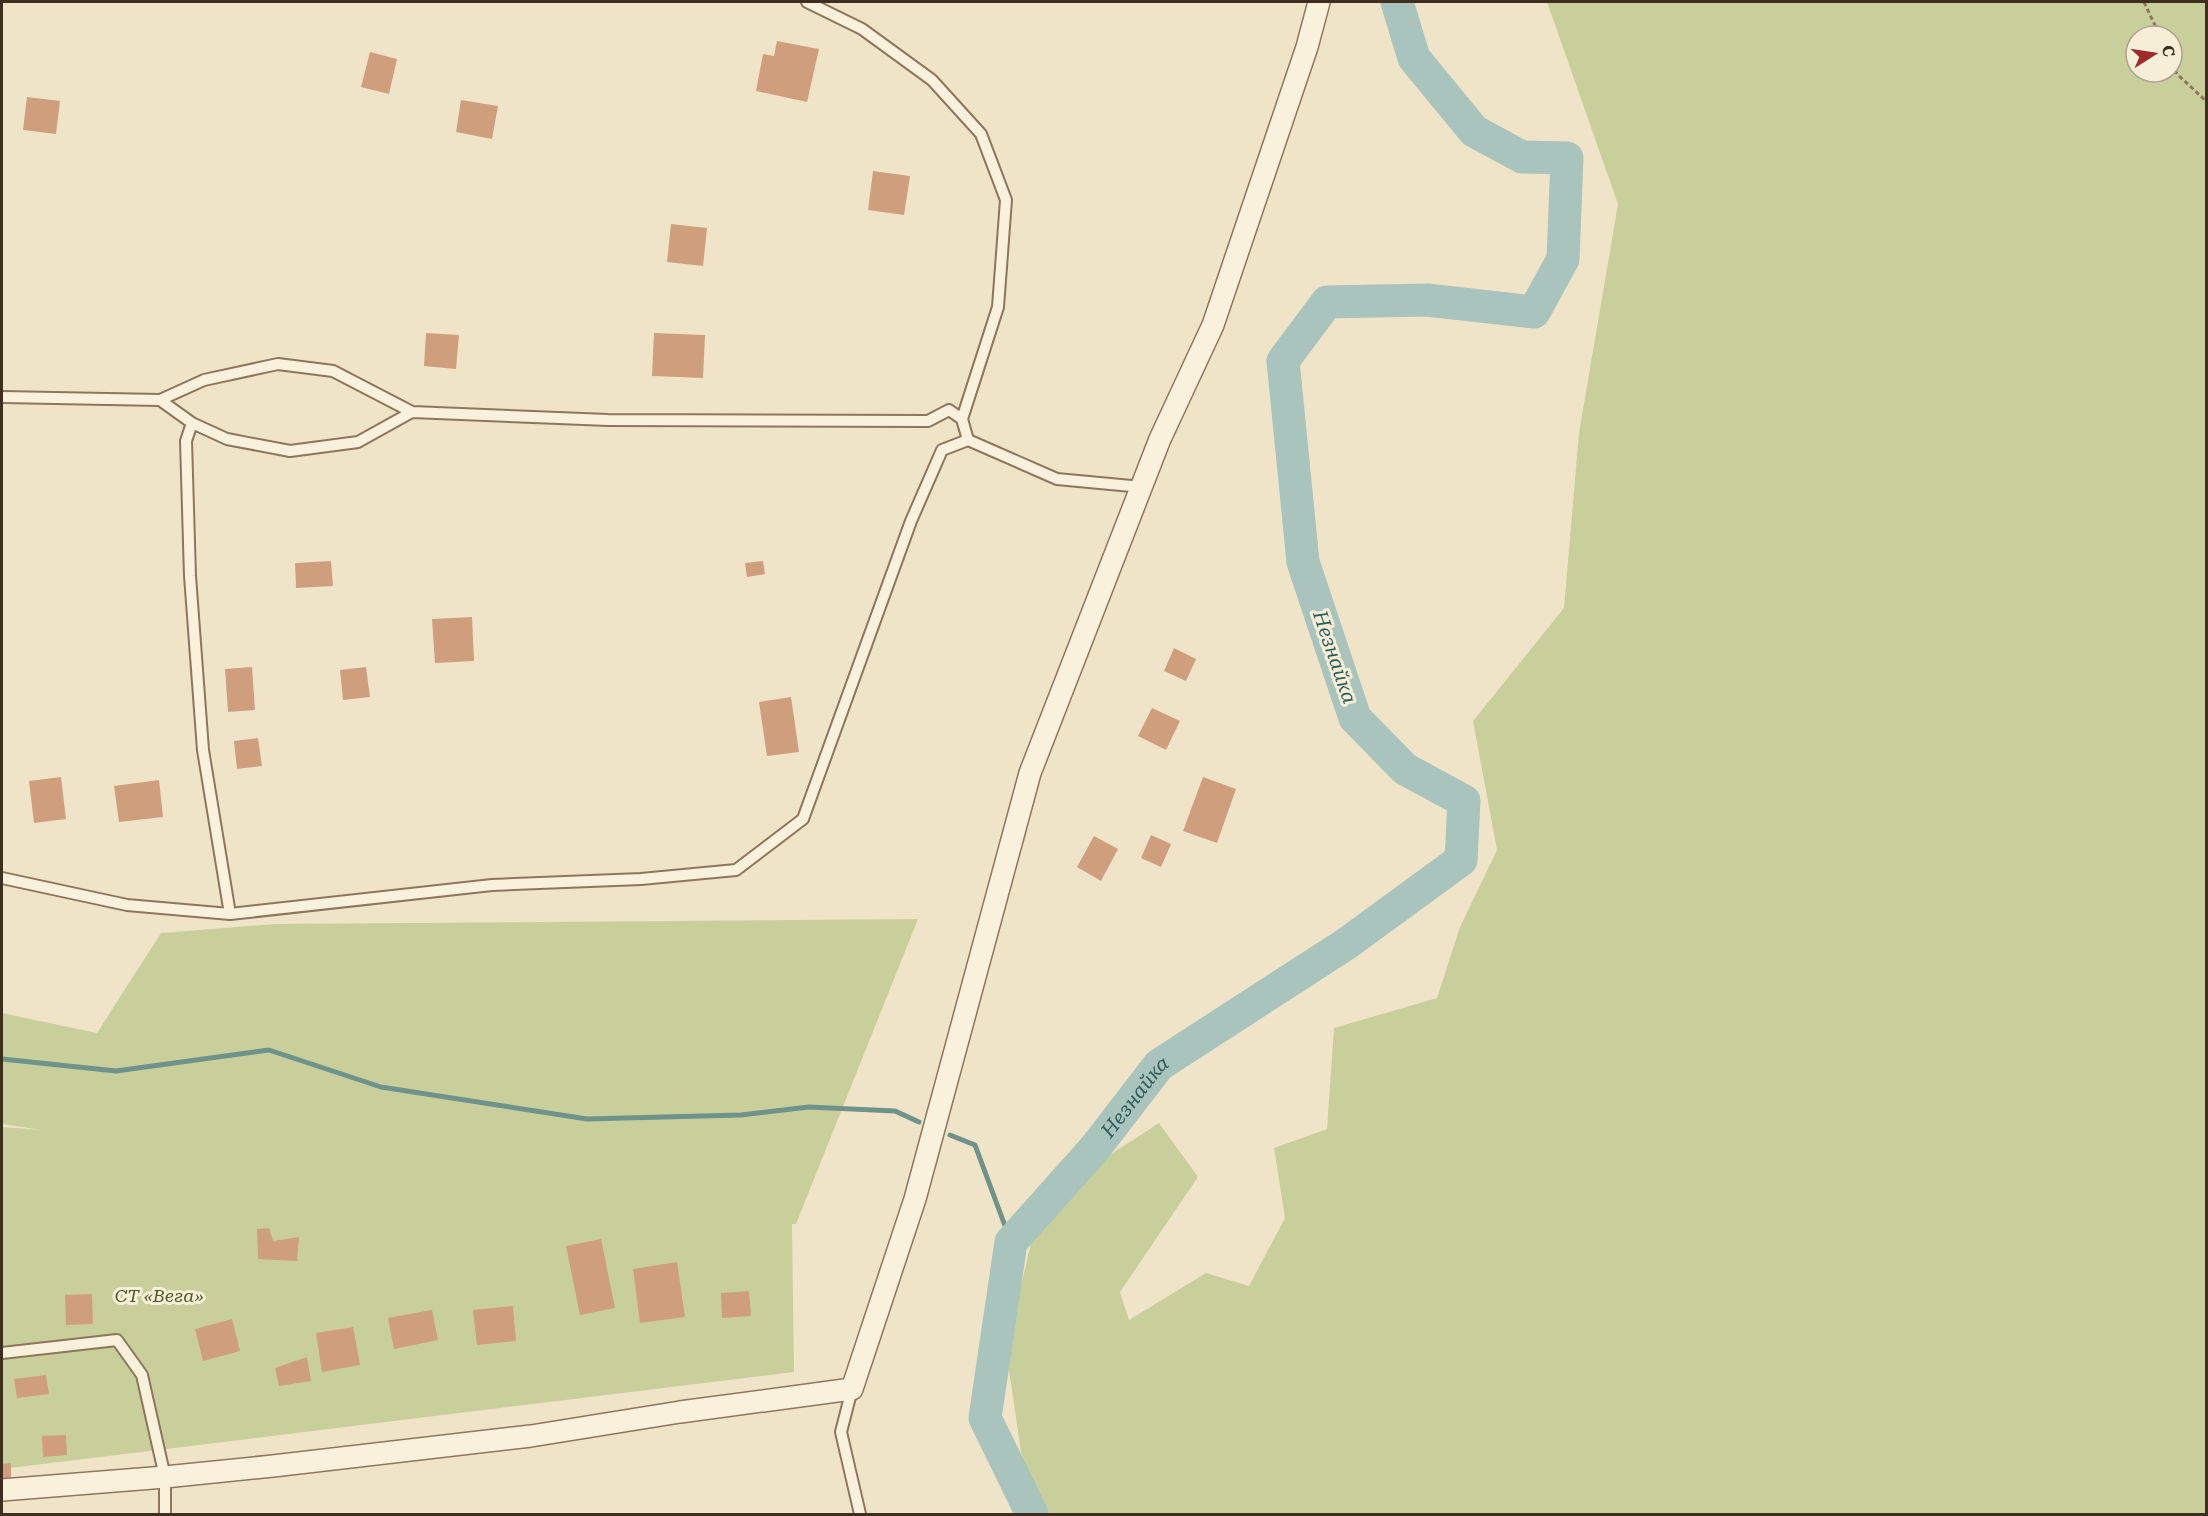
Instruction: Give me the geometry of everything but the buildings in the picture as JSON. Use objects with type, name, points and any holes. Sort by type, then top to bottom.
[{"type":"street","points":[[2,1490],[165,1477],[531,1436],[713,1407],[852,1389],[915,1199],[1030,773],[1160,439],[1213,325],[1307,47],[1319,2]]},
{"type":"lane","points":[[807,2],[862,29],[932,80],[981,134],[1006,200],[998,307],[962,418],[968,440]]},
{"type":"lane","points":[[2,397],[160,400],[204,380],[278,363],[333,370],[412,412],[609,420],[928,421],[949,410],[962,418]]},
{"type":"lane","points":[[160,400],[192,423],[227,439],[290,451],[358,442],[412,412]]},
{"type":"lane","points":[[192,423],[186,441],[190,565],[203,750],[230,914]]},
{"type":"lane","points":[[2,878],[127,905],[230,914],[492,885],[641,879],[736,870],[803,819],[911,521],[942,450],[968,440],[1057,478],[1142,487]]},
{"type":"lane","points":[[2,1353],[117,1340],[142,1375],[165,1477],[165,1515]]},
{"type":"lane","points":[[852,1389],[841,1432],[860,1515]]},
{"type":"path","points":[[2144,2],[2154,24]]},
{"type":"path","points":[[2184,81],[2206,101]]},
{"type":"green space","points":[[1547,2],[2206,2],[2206,1514],[1030,1514],[1006,1349],[1034,1231],[1105,1158],[1159,1123],[1198,1177],[1120,1292],[1129,1320],[1206,1273],[1249,1286],[1285,1218],[1274,1148],[1327,1129],[1334,1028],[1437,998],[1460,927],[1497,850],[1473,721],[1564,608],[1579,433],[1618,204]]},
{"type":"green space","name":"СТ «Вега»","points":[[918,919],[796,1224],[792,1224],[794,1372],[2,1469],[2,1127],[42,1130],[2,1124],[2,1013],[97,1033],[161,933],[276,924]]},
{"type":"waterway","name":"Незнайка","points":[[1032,1514],[985,1418],[1011,1242],[1095,1148],[1159,1065],[1346,944],[1461,860],[1464,801],[1405,769],[1355,718],[1303,562],[1283,361],[1327,302],[1427,300],[1534,312],[1563,259],[1567,158],[1522,157],[1474,131],[1414,58],[1397,2]]},
{"type":"waterway","points":[[2,1059],[116,1071],[269,1050],[381,1087],[587,1119],[741,1115],[809,1107],[895,1111],[919,1122]]},
{"type":"waterway","points":[[950,1135],[975,1145],[1011,1242]]}]
